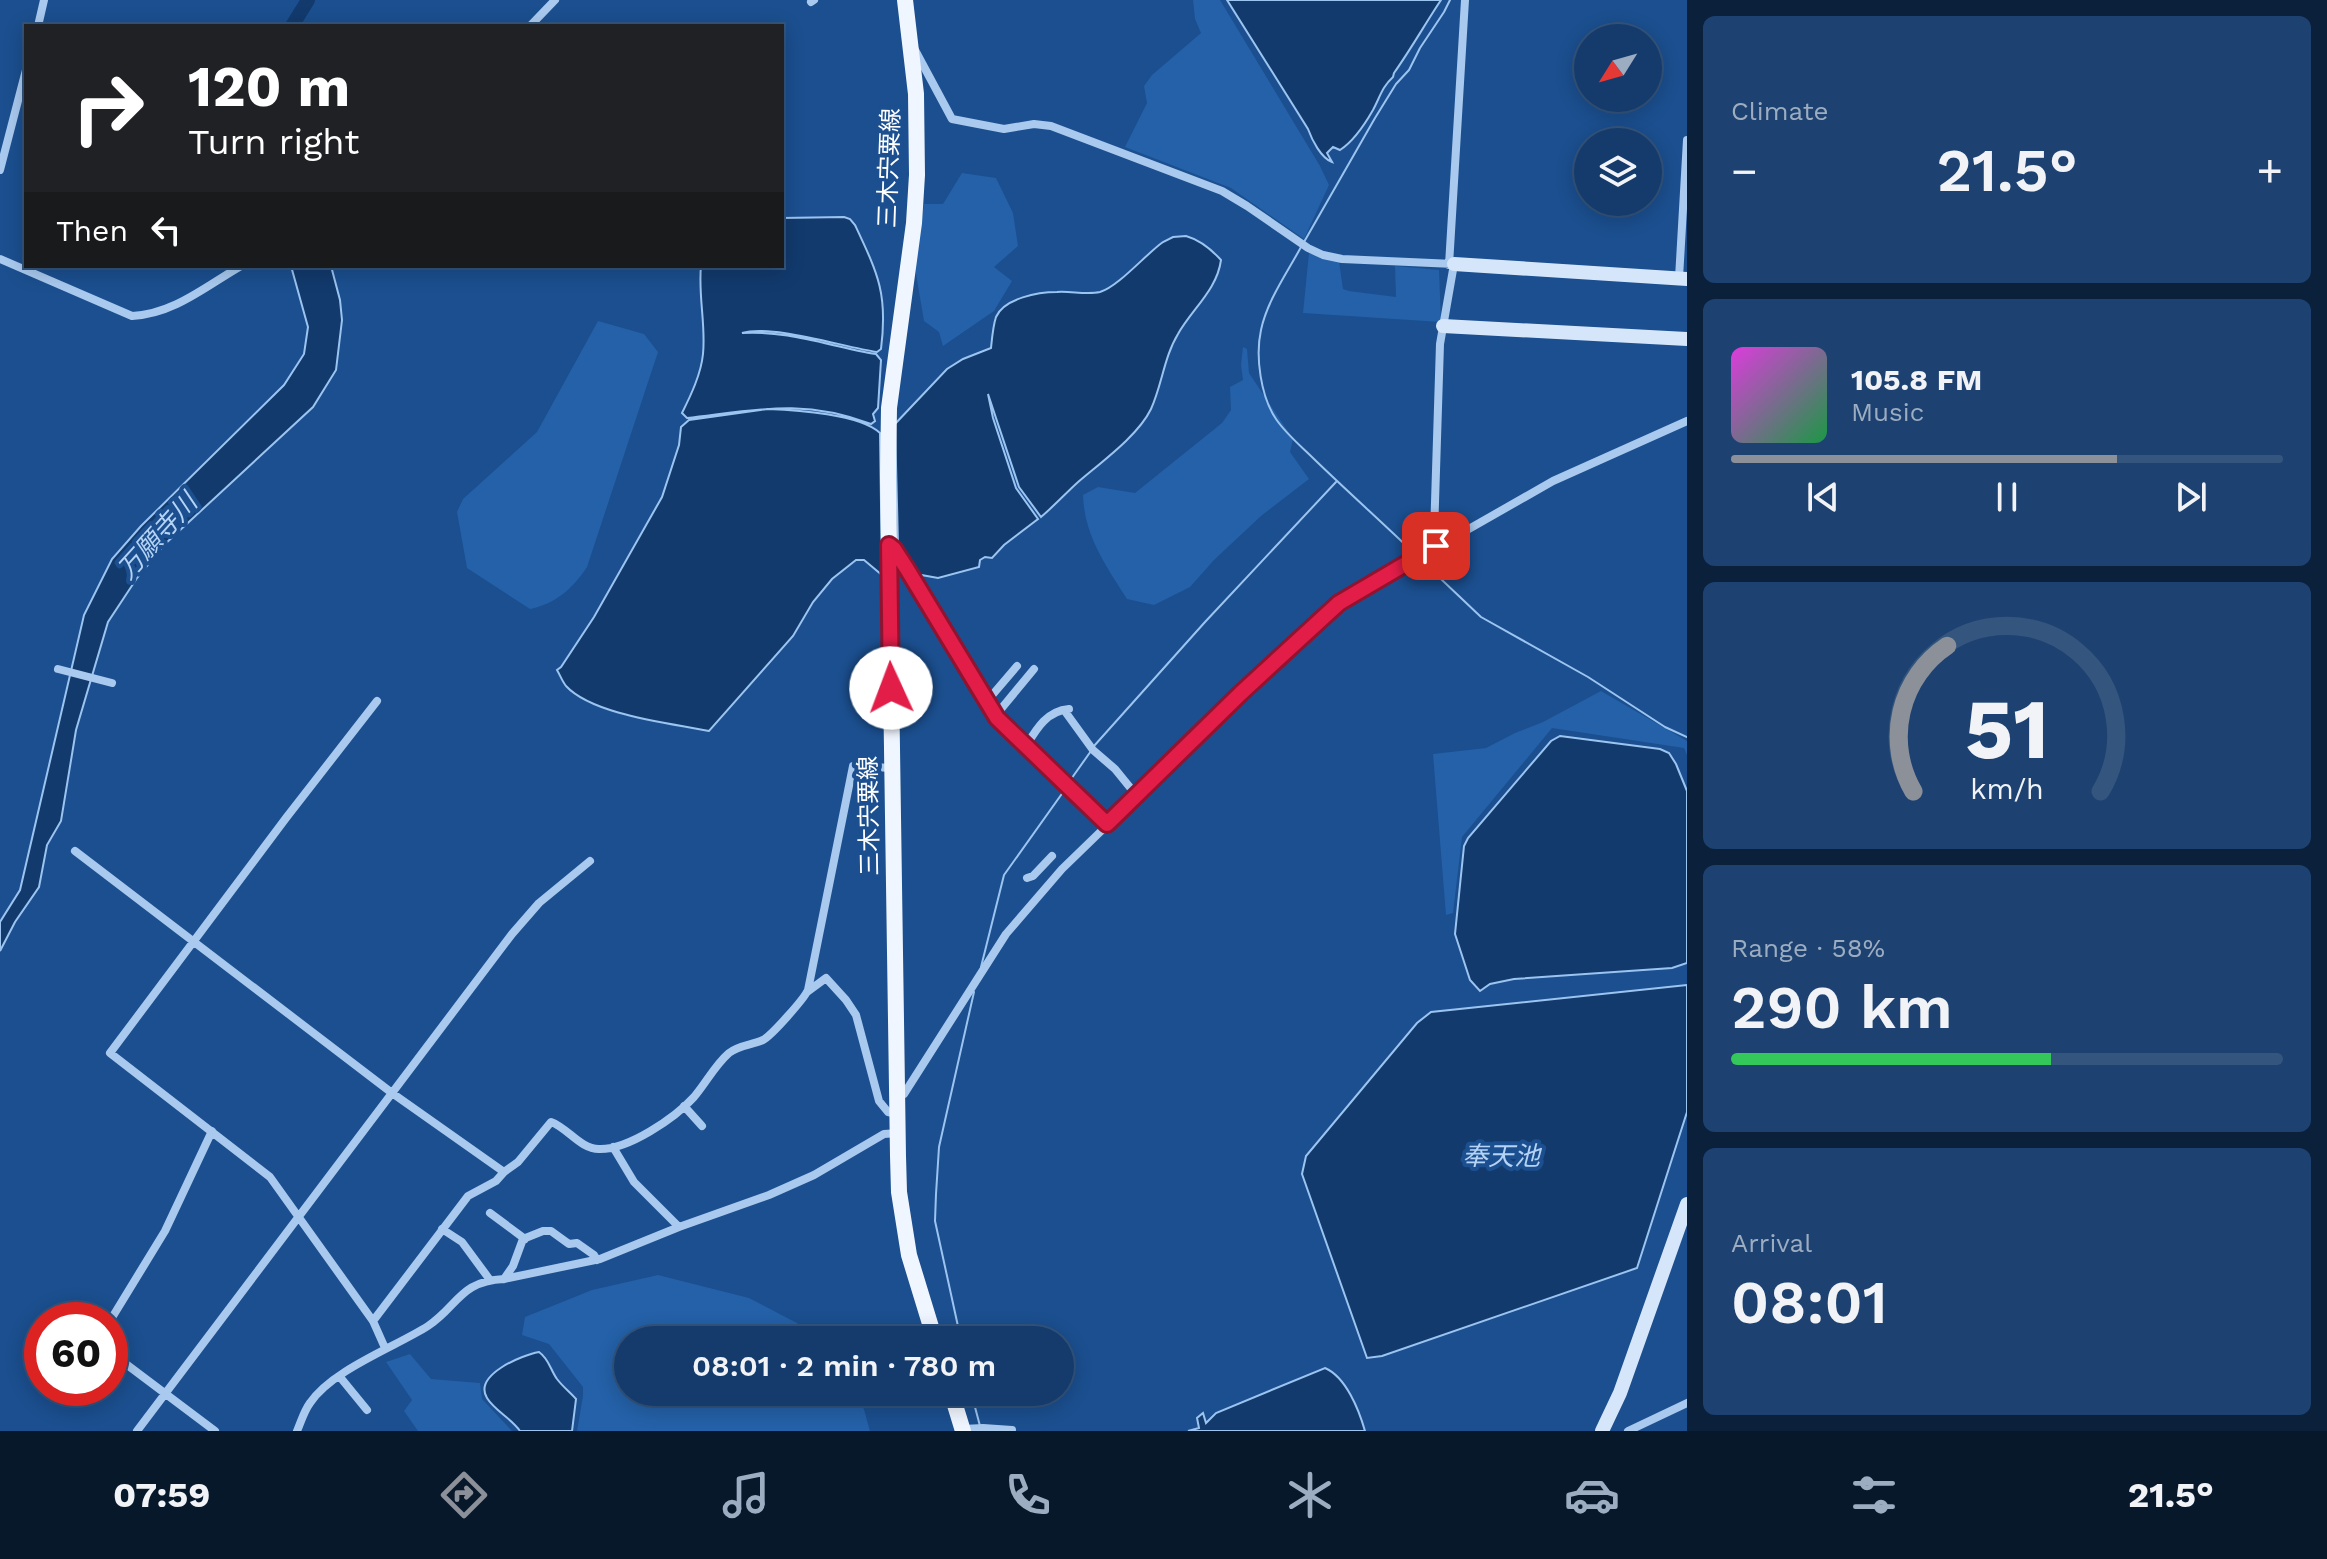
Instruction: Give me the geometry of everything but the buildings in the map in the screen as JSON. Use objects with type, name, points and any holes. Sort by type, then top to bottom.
[{"type":"main road","name":"三木宍粟線","points":[[901,1],[916,94],[917,175],[914,223],[889,408],[899,1192],[909,1255],[931,1326]]},
{"type":"main road","points":[[955,1406],[963,1430]]},
{"type":"street","points":[[38,24],[44,0]]},
{"type":"street","points":[[532,24],[555,0]]},
{"type":"street","points":[[1436,546],[1440,344],[1451,264],[1465,0]]},
{"type":"street","points":[[910,46],[915,49],[952,119],[1004,129],[1034,124],[1051,126],[1222,191],[1303,245],[1323,255],[1342,259],[1683,279],[1687,140]]},
{"type":"street","points":[[0,170],[24,78]]},
{"type":"street","points":[[0,259],[132,316],[154,314],[176,306],[238,268]]},
{"type":"street","points":[[1443,326],[1687,339]]},
{"type":"street","points":[[898,1095],[904,1094],[1006,934],[1062,869],[1201,732],[1339,603],[1553,481],[1687,421]]},
{"type":"street","points":[[889,545],[996,715],[1107,824]]},
{"type":"street","points":[[988,700],[1017,666]]},
{"type":"street","points":[[58,669],[108,682]]},
{"type":"street","points":[[996,715],[1034,669]]},
{"type":"street","points":[[377,701],[110,1053],[270,1177],[373,1321],[385,1348]]},
{"type":"street","points":[[1026,746],[1055,710],[1066,709],[1086,742],[1115,769],[1137,796]]},
{"type":"street","points":[[807,992],[853,766],[892,768]]},
{"type":"street","points":[[75,851],[392,1093],[504,1172]]},
{"type":"street","points":[[1045,889],[1030,877],[1050,853],[1062,869]]},
{"type":"street","points":[[137,1431],[512,934],[539,903],[590,861]]},
{"type":"street","points":[[373,1321],[468,1196],[496,1181],[518,1162],[551,1122],[589,1148],[598,1149],[613,1147],[648,1132],[684,1106],[730,1052],[765,1039],[807,992],[826,978],[856,1015],[879,1101],[888,1112],[898,1114]]},
{"type":"street","points":[[684,1106],[702,1126]]},
{"type":"street","points":[[122,1302],[165,1231],[212,1131]]},
{"type":"street","points":[[297,1431],[310,1403],[340,1377],[385,1348],[430,1325],[464,1291],[490,1280],[597,1260],[769,1195],[814,1175],[884,1134],[898,1133]]},
{"type":"street","points":[[613,1147],[634,1182],[679,1227]]},
{"type":"street","points":[[1602,1431],[1620,1393],[1687,1204]]},
{"type":"street","points":[[490,1213],[525,1239]]},
{"type":"street","points":[[442,1229],[462,1242],[490,1280]]},
{"type":"street","points":[[504,1279],[525,1239],[543,1231],[551,1231],[569,1244],[577,1243],[597,1260]]},
{"type":"street","points":[[128,1365],[215,1431]]},
{"type":"street","points":[[340,1377],[367,1410]]},
{"type":"street","points":[[1628,1431],[1687,1403]]},
{"type":"street","points":[[963,1430],[1012,1430]]},
{"type":"shaded area","points":[[1193,0],[1220,0],[1329,185],[1304,239],[1231,188],[1125,147],[1147,103],[1144,86],[1152,75],[1201,33],[1195,19]]},
{"type":"shaded area","points":[[962,173],[996,178],[1013,213],[1018,246],[994,267],[1012,281],[994,311],[943,346],[939,332],[924,321],[916,254],[924,204],[943,204]]},
{"type":"shaded area","points":[[1309,253],[1339,261],[1343,289],[1349,291],[1396,297],[1395,266],[1439,270],[1441,322],[1303,313]]},
{"type":"shaded area","points":[[598,321],[644,334],[658,352],[587,567],[563,594],[530,609],[467,568],[457,512],[463,499],[537,432]]},
{"type":"shaded area","points":[[1243,347],[1247,349],[1249,373],[1293,439],[1290,452],[1309,479],[1261,516],[1190,587],[1154,605],[1127,599],[1092,537],[1083,495],[1098,487],[1135,493],[1222,423],[1231,410],[1230,387],[1243,380]]},
{"type":"shaded area","points":[[1601,691],[1687,741],[1687,755],[1684,748],[1552,728],[1462,837],[1453,913],[1446,915],[1433,754],[1486,748]]},
{"type":"shaded area","points":[[658,1275],[749,1298],[803,1326],[614,1326],[614,1406],[863,1406],[870,1431],[577,1431],[583,1387],[549,1344],[522,1335],[525,1317],[592,1290]]},
{"type":"shaded area","points":[[410,1354],[431,1379],[480,1383],[482,1399],[512,1431],[418,1431],[404,1411],[412,1400],[386,1362]]},
{"type":"water","points":[[1227,0],[1441,0],[1359,132],[1340,150],[1333,147],[1327,153],[1332,162],[1317,148]]},
{"type":"water","points":[[844,217],[855,225],[870,257],[882,299],[881,349],[877,352],[771,331],[742,333],[793,336],[876,354],[881,360],[878,408],[873,414],[875,421],[871,424],[823,411],[801,409],[779,408],[687,418],[682,413],[698,377],[703,354],[701,268],[784,268],[784,218]]},
{"type":"water","points":[[1186,236],[1205,245],[1221,260],[1219,271],[1173,343],[1145,419],[1118,449],[1041,517],[1019,487],[988,394],[1016,488],[1038,519],[992,558],[980,560],[979,567],[938,578],[916,574],[898,545],[895,424],[947,369],[991,348],[996,317],[1006,305],[1041,293],[1100,292],[1115,284],[1163,242]]},
{"type":"water","points":[[292,268],[332,268],[342,320],[336,370],[313,407],[164,545],[137,578],[108,622],[76,730],[61,821],[47,845],[39,887],[0,951],[0,922],[20,890],[84,615],[112,559],[141,526],[284,385],[304,354],[308,327]]},
{"type":"water","points":[[768,409],[843,417],[880,433],[882,575],[864,560],[856,560],[832,579],[813,602],[793,636],[709,731],[613,711],[578,696],[566,686],[557,670],[594,617],[662,497],[679,445],[681,427],[689,420]]},
{"type":"water","points":[[1560,736],[1660,749],[1669,753],[1676,764],[1687,791],[1687,963],[1672,968],[1514,979],[1490,984],[1480,991],[1470,980],[1455,934],[1464,846],[1551,741]]},
{"type":"water","name":"奉天池","points":[[1687,985],[1687,1112],[1637,1268],[1382,1356],[1367,1358],[1302,1174],[1306,1156],[1417,1023],[1431,1012]]},
{"type":"water","points":[[539,1352],[557,1379],[576,1399],[572,1431],[520,1431],[487,1398],[487,1382],[493,1374],[511,1362]]},
{"type":"water","points":[[1325,1368],[1345,1386],[1365,1431],[1188,1431],[1199,1428],[1197,1418],[1203,1413],[1206,1423],[1216,1413]]},
{"type":"waterway","name":"万願寺川","points":[[293,24],[308,0]]},
{"type":"waterway","points":[[1304,242],[1375,118],[1396,84],[1409,70],[1450,0]]},
{"type":"waterway","points":[[1301,247],[1273,298],[1261,330],[1259,364],[1266,400],[1289,435],[1417,556]]},
{"type":"waterway","points":[[1094,746],[1336,482]]},
{"type":"waterway","points":[[1422,561],[1481,617],[1588,677],[1665,727],[1687,737]]},
{"type":"waterway","points":[[1069,782],[1091,751]]},
{"type":"waterway","points":[[981,967],[1004,875],[1066,788]]},
{"type":"waterway","points":[[958,1326],[935,1221],[936,1194],[939,1147],[974,992]]},
{"type":"waterway","points":[[975,1406],[980,1426]]},
{"type":"route","points":[[891,688],[889,545],[907,569],[997,718],[1107,824],[1241,693],[1339,603],[1436,546]]}]
